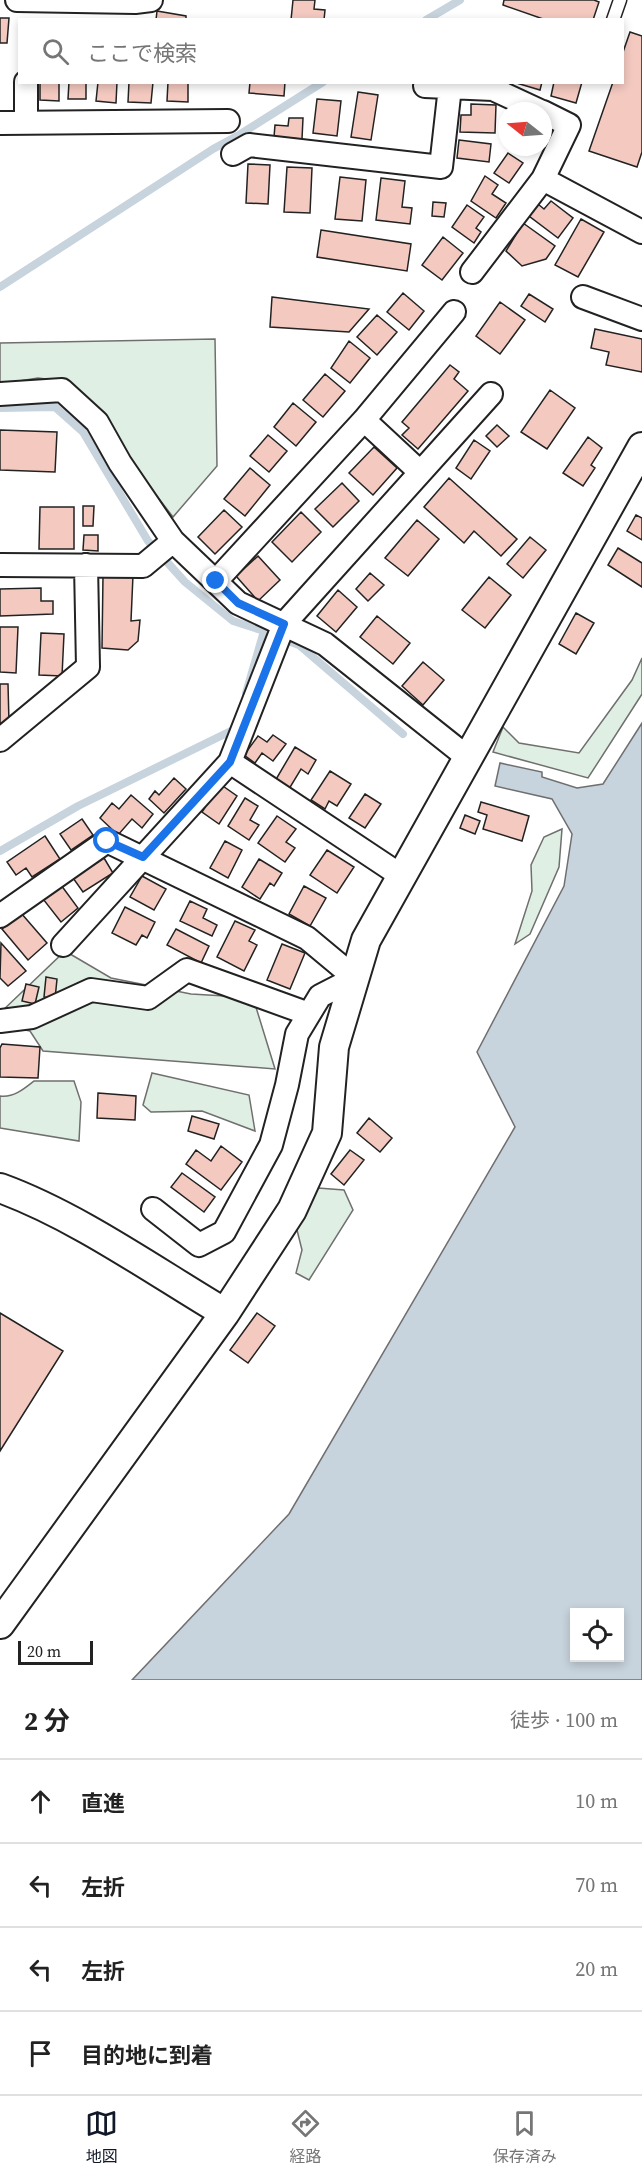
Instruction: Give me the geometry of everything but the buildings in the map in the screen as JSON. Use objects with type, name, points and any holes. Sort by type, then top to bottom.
[{"type":"street","points":[[16,0],[135,2],[151,0]]},
{"type":"street","points":[[25,0],[25,18]]},
{"type":"street","points":[[26,84],[26,123]]},
{"type":"street","points":[[425,86],[493,89],[521,102]]},
{"type":"street","points":[[233,154],[249,146],[441,167],[450,87]]},
{"type":"street","points":[[472,272],[543,179],[569,125],[552,117]]},
{"type":"street","points":[[0,123],[228,121]]},
{"type":"street","points":[[543,179],[642,232]]},
{"type":"street","points":[[583,297],[642,319]]},
{"type":"street","points":[[216,581],[364,420],[454,312]]},
{"type":"street","points":[[0,394],[62,390],[96,422],[120,463],[173,541],[238,603],[325,644],[467,757]]},
{"type":"street","points":[[63,945],[230,762],[284,624],[490,394]]},
{"type":"street","points":[[364,420],[420,472]]},
{"type":"street","points":[[0,1624],[225,1313],[292,1210],[327,1133],[334,1047],[366,940],[400,875],[642,447]]},
{"type":"street","points":[[0,564],[143,566],[173,541]]},
{"type":"street","points":[[0,740],[88,668],[86,565]]},
{"type":"street","points":[[230,762],[400,875]]},
{"type":"street","points":[[0,916],[107,841],[307,938],[355,978]]},
{"type":"street","points":[[0,1021],[32,1017],[91,990],[148,998],[188,970],[309,1014]]},
{"type":"street","points":[[153,1209],[199,1245],[224,1232],[271,1145],[287,1085],[297,1034],[320,996],[355,978]]},
{"type":"street","points":[[0,1188],[89,1231],[225,1313]]},
{"type":"lane","points":[[614,18],[620,0]]},
{"type":"green space","points":[[215,339],[217,466],[173,517],[69,382],[38,378],[0,384],[0,343]]},
{"type":"green space","points":[[642,658],[642,694],[588,778],[493,752],[503,727],[519,743],[579,753],[632,680]]},
{"type":"green space","points":[[562,829],[559,867],[530,934],[515,944],[532,891],[531,865],[544,837]]},
{"type":"green space","points":[[65,951],[111,978],[191,994],[225,996],[255,1004],[275,1069],[43,1051],[30,1031],[0,1025],[0,1013]]},
{"type":"green space","points":[[152,1073],[249,1095],[255,1131],[202,1111],[151,1112],[143,1105]]},
{"type":"green space","points":[[34,1081],[74,1081],[81,1102],[79,1141],[0,1128],[0,1096],[14,1094]]},
{"type":"green space","points":[[318,1188],[344,1190],[353,1210],[309,1280],[296,1273],[302,1250],[296,1226]]},
{"type":"shaded area","points":[[642,723],[642,1680],[132,1680],[289,1514],[515,1127],[477,1052],[564,886],[572,834],[552,799],[495,786],[500,763],[542,772],[542,777],[577,788],[603,784]]},
{"type":"waterway","points":[[429,18],[460,0]]},
{"type":"waterway","points":[[0,287],[213,149],[320,84]]},
{"type":"waterway","points":[[0,408],[55,407],[83,432],[148,541],[185,582],[233,621],[264,631],[246,693]]},
{"type":"waterway","points":[[282,639],[299,645],[403,734]]},
{"type":"waterway","points":[[0,851],[78,806],[235,729],[236,725]]},
{"type":"route","points":[[107,841],[143,857],[230,762],[284,624],[238,603],[216,581]]}]
